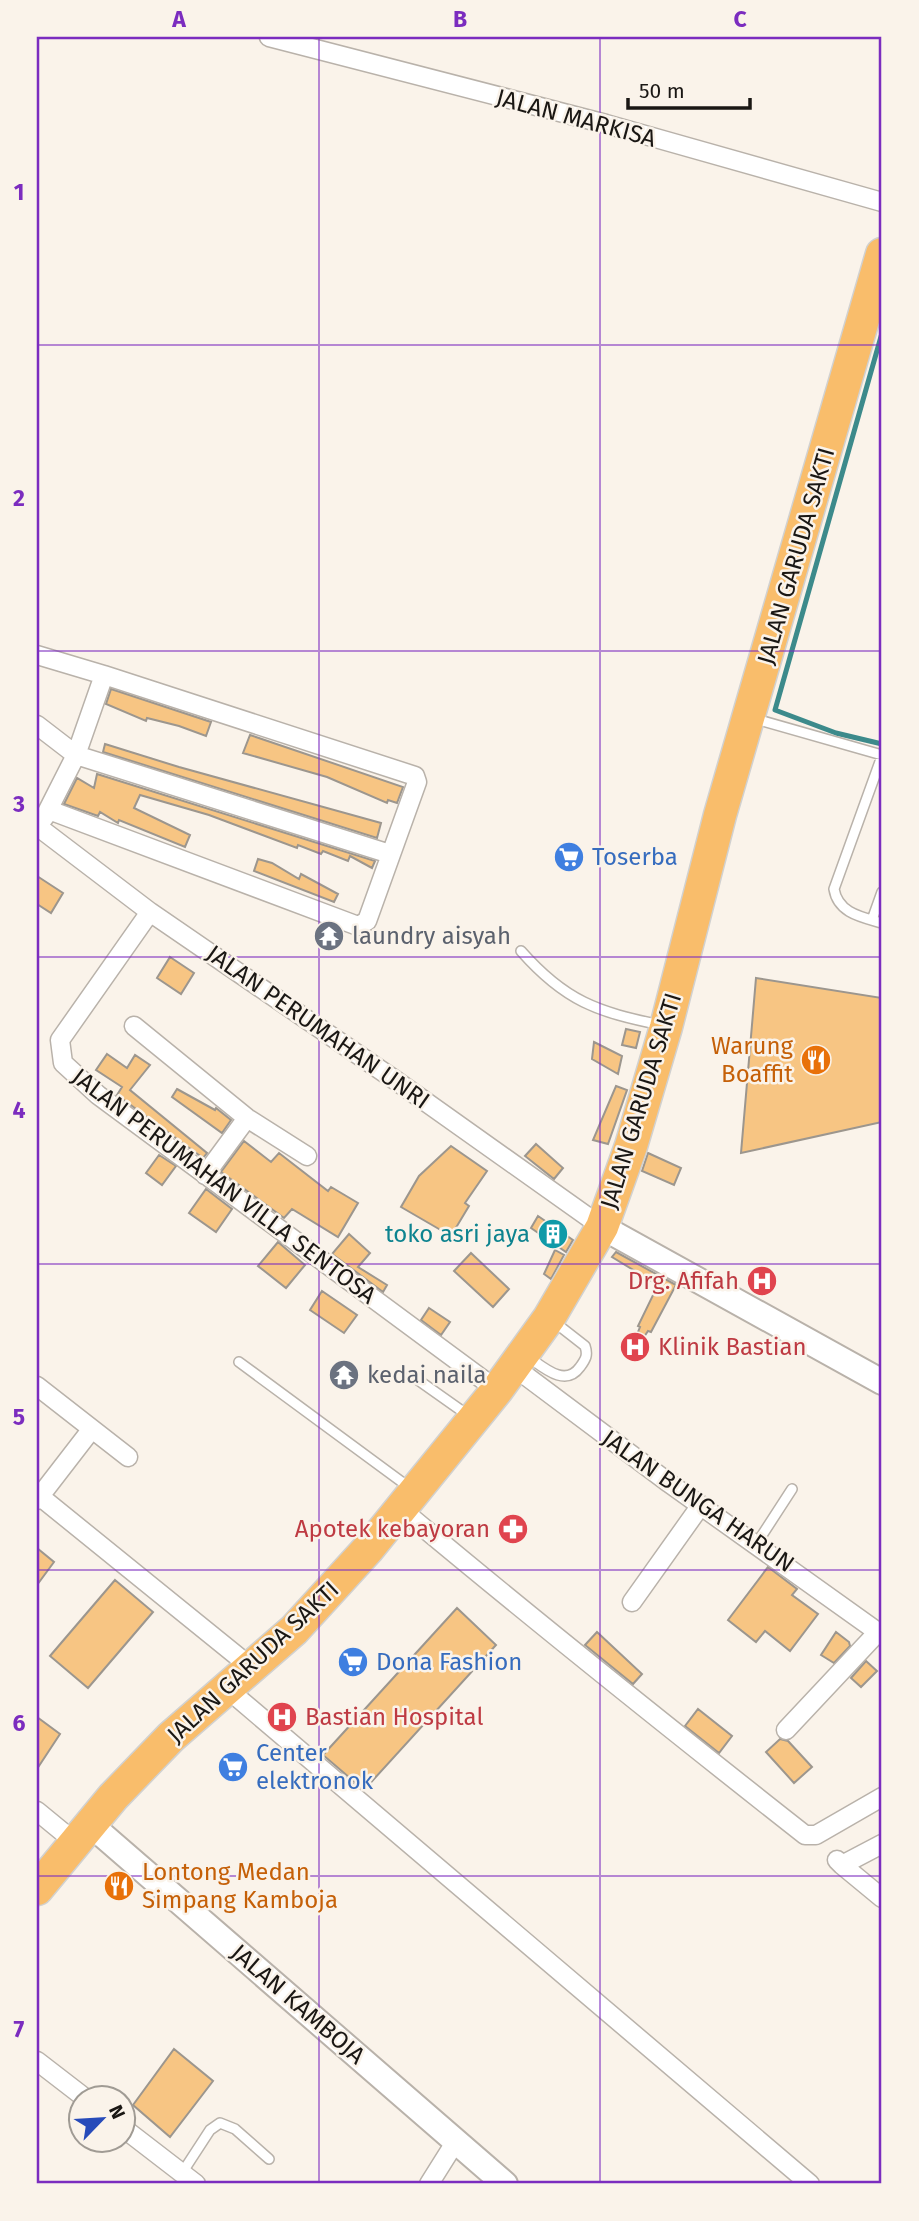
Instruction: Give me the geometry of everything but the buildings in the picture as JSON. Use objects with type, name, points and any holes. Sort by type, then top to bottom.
[{"type":"highway","name":"JALAN GARUDA SAKTI","points":[[37,1888],[154,1754],[316,1609],[408,1500],[511,1370],[549,1318],[601,1227],[631,1146],[666,1027],[696,904],[881,263]]},
{"type":"street","name":"JALAN MARKISA","points":[[269,37],[606,124],[882,202]]},
{"type":"street","points":[[37,655],[415,776],[417,782],[367,921],[358,926],[49,810]]},
{"type":"street","points":[[38,827],[76,755],[104,675]]},
{"type":"street","points":[[37,725],[76,755],[390,854]]},
{"type":"street","name":"JALAN PERUMAHAN UNRI","points":[[38,827],[150,912],[395,1080],[601,1227]]},
{"type":"street","name":"JALAN PERUMAHAN VILLA SENTOSA","points":[[150,912],[60,1040],[59,1053],[62,1063],[98,1095],[205,1175],[511,1370]]},
{"type":"street","points":[[134,1026],[247,1118],[307,1156]]},
{"type":"street","points":[[205,1175],[247,1118]]},
{"type":"street","points":[[601,1227],[882,1382]]},
{"type":"street","name":"JALAN BUNGA HARUN","points":[[511,1370],[880,1633]]},
{"type":"street","points":[[37,1386],[128,1457]]},
{"type":"street","points":[[91,1430],[38,1497],[252,1668]]},
{"type":"street","points":[[408,1500],[578,1656],[806,1835],[816,1835],[882,1797]]},
{"type":"street","points":[[632,1602],[701,1505]]},
{"type":"street","points":[[786,1730],[880,1633]]},
{"type":"street","points":[[225,1688],[810,2184]]},
{"type":"street","points":[[37,1811],[83,1834]]},
{"type":"street","name":"JALAN KAMBOJA","points":[[83,1834],[505,2184]]},
{"type":"street","points":[[882,1844],[840,1862],[882,1898]]},
{"type":"street","points":[[37,2061],[67,2084]]},
{"type":"street","points":[[136,2138],[189,2179]]},
{"type":"street","points":[[429,2184],[456,2141]]},
{"type":"lane","points":[[750,718],[882,755],[837,873],[834,889],[841,907],[877,922],[882,892]]},
{"type":"lane","points":[[521,951],[543,976],[573,999],[666,1027]]},
{"type":"lane","points":[[511,1370],[551,1373],[564,1377],[575,1373],[581,1365],[587,1353],[585,1346],[549,1318]]},
{"type":"lane","points":[[239,1362],[408,1500]]},
{"type":"lane","points":[[411,1375],[473,1419]]},
{"type":"lane","points":[[757,1543],[792,1489]]},
{"type":"lane","points":[[189,2179],[210,2130],[220,2123],[234,2129],[269,2159]]},
{"type":"waterway","points":[[882,333],[775,710],[836,733],[882,744]]},
{"type":"place","name":"Toserba","points":[[569,857]]},
{"type":"place","name":"laundry aisyah","points":[[329,936]]},
{"type":"place","name":"Warung Boaffit","points":[[816,1060]]},
{"type":"place","name":"toko asri jaya","points":[[553,1234]]},
{"type":"place","name":"Drg. Afifah","points":[[762,1281]]},
{"type":"place","name":"Klinik Bastian","points":[[635,1347]]},
{"type":"place","name":"kedai naila","points":[[344,1375]]},
{"type":"place","name":"Apotek kebayoran","points":[[513,1529]]},
{"type":"place","name":"Dona Fashion","points":[[353,1662]]},
{"type":"place","name":"Bastian Hospital","points":[[282,1717]]},
{"type":"place","name":"Center elektronok","points":[[233,1767]]},
{"type":"place","name":"Lontong Medan Simpang Kamboja","points":[[119,1886]]}]
